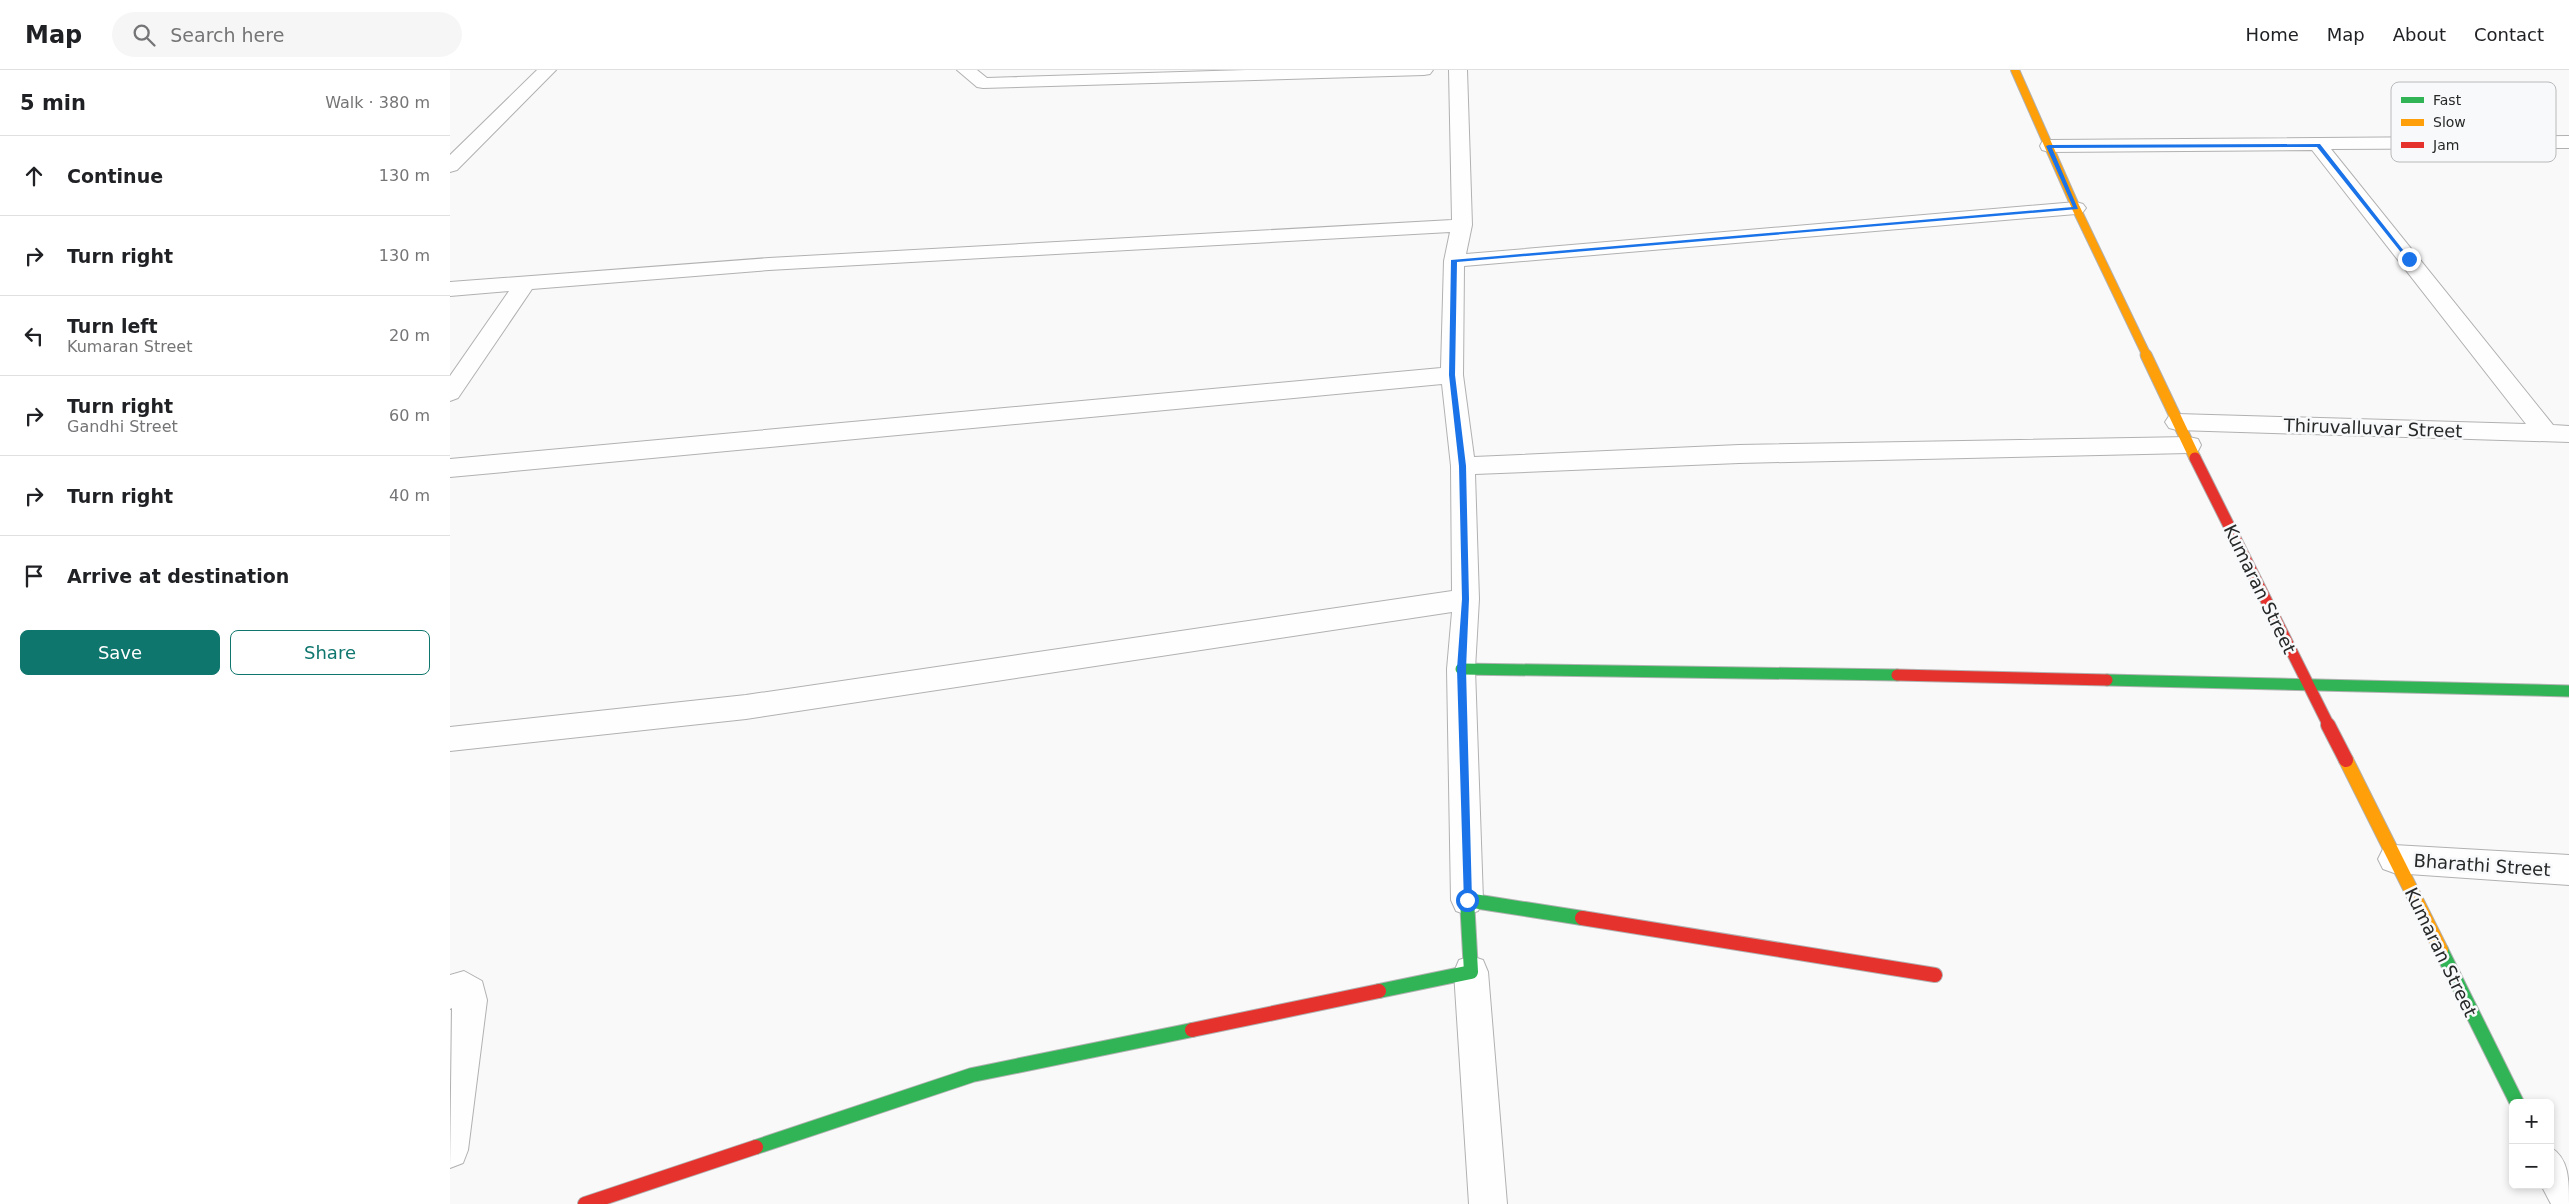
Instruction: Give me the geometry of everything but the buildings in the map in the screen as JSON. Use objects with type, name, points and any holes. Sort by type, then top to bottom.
[{"type":"street","points":[[450,166],[547,70]]},
{"type":"street","points":[[966,70],[983,83],[1424,70]]},
{"type":"street","points":[[1458,70],[1462,225],[1454,261],[1452,375],[1463,466],[1466,599],[1461,669],[1467,900],[1488,1204]]},
{"type":"street","name":"Kumaran Street","points":[[2015,70],[2076,208],[2177,422],[2515,1099]]},
{"type":"street","points":[[2556,142],[2569,142]]},
{"type":"street","points":[[2049,146],[2391,144]]},
{"type":"street","points":[[2318,145],[2558,433]]},
{"type":"street","points":[[1454,261],[2076,208]]},
{"type":"street","points":[[450,289],[524,285],[769,264],[1462,225]]},
{"type":"street","points":[[450,393],[524,285]]},
{"type":"street","points":[[450,468],[468,468],[604,452],[1452,375]]},
{"type":"street","name":"Thiruvalluvar Street","points":[[2177,422],[2558,433]]},
{"type":"street","points":[[1463,466],[1739,454],[2189,445]]},
{"type":"street","points":[[450,739],[746,707],[1466,599]]},
{"type":"street","points":[[1461,669],[1904,675],[2569,691]]},
{"type":"street","name":"Bharathi Street","points":[[2394,859],[2569,870]]},
{"type":"street","points":[[1467,900],[1935,975]]},
{"type":"street","points":[[585,1204],[972,1075],[1471,972]]},
{"type":"street","points":[[450,992],[464,988],[470,993],[450,1150]]},
{"type":"street","points":[[2554,1172],[2569,1200]]},
{"type":"traffic: fast","points":[[1461,669],[1897,675]]},
{"type":"traffic: fast","points":[[2107,680],[2569,691]]},
{"type":"traffic: fast","points":[[1379,991],[1471,972],[1467,900],[1582,918]]},
{"type":"traffic: fast","points":[[2441,950],[2515,1099]]},
{"type":"traffic: fast","points":[[756,1147],[972,1075],[1192,1030]]},
{"type":"traffic: slow","points":[[2015,70],[2076,208],[2195,458]]},
{"type":"traffic: slow","points":[[2346,760],[2441,950]]},
{"type":"traffic: jam","points":[[2195,458],[2346,760]]},
{"type":"traffic: jam","points":[[1897,675],[2107,680]]},
{"type":"traffic: jam","points":[[1582,918],[1935,975]]},
{"type":"traffic: jam","points":[[1192,1030],[1379,991]]},
{"type":"traffic: jam","points":[[585,1204],[756,1147]]},
{"type":"route","points":[[1467,900],[1461,669],[1466,599],[1463,466],[1452,375],[1454,261],[2076,208],[2049,146],[2318,145],[2409,259]]}]
